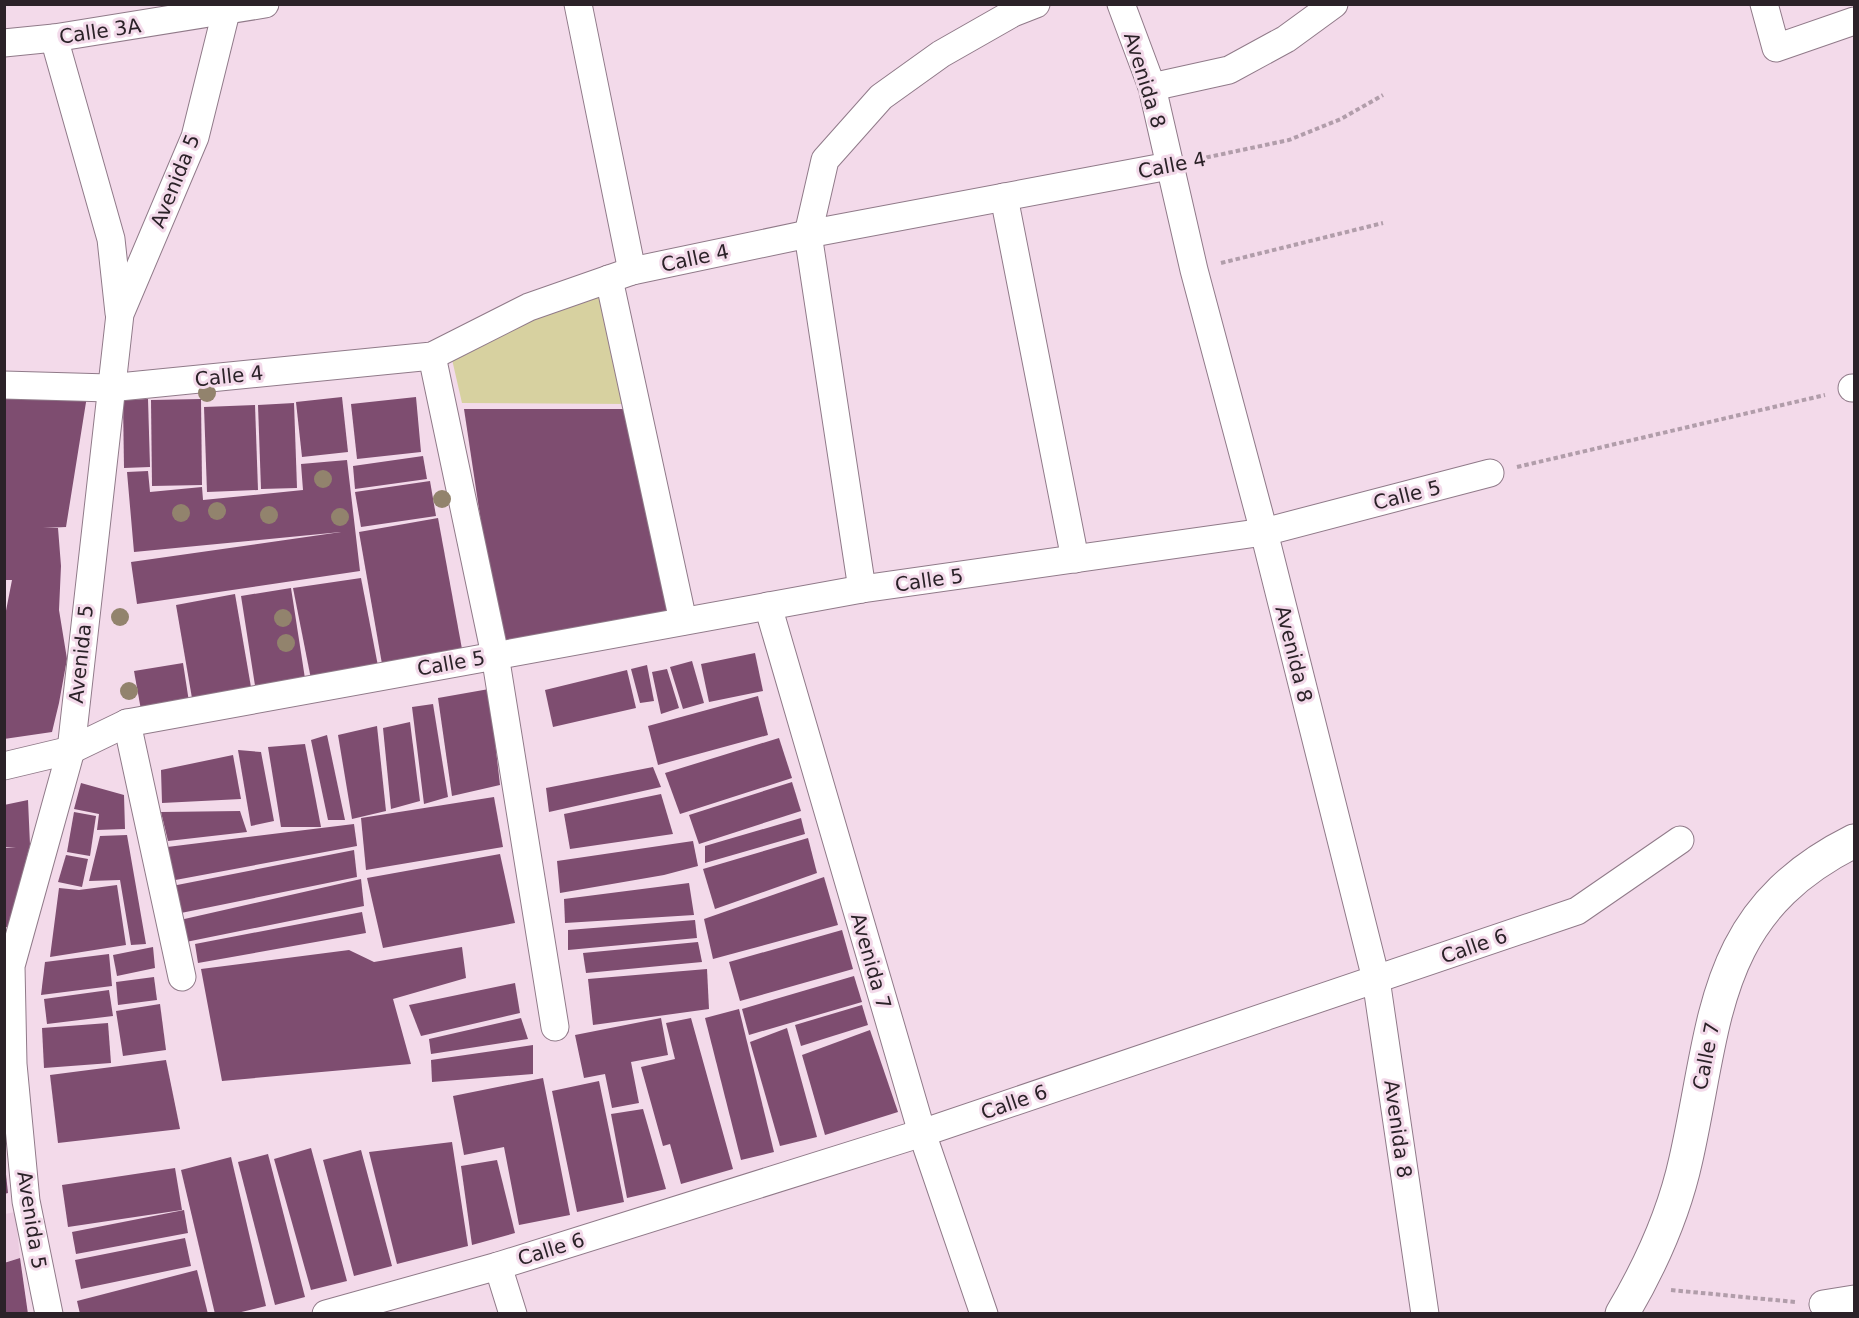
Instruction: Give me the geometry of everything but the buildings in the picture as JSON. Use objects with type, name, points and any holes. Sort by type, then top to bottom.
[{"type":"street","name":"Calle 3A","points":[[4,43],[54,38],[228,8],[265,4]]},
{"type":"street","points":[[578,4],[620,275],[683,621]]},
{"type":"street","points":[[862,590],[808,234],[825,160],[881,97],[941,54],[1013,13],[1036,4]]},
{"type":"street","name":"Avenida 8","points":[[1121,4],[1152,87],[1194,270],[1264,532],[1376,979],[1425,1314]]},
{"type":"street","points":[[1152,87],[1229,70],[1286,39],[1334,4]]},
{"type":"street","points":[[1764,4],[1776,48],[1854,21]]},
{"type":"street","name":"Avenida 5","points":[[49,1314],[15,1204],[11,966],[71,750],[120,314],[195,137],[228,8]]},
{"type":"street","points":[[54,38],[111,240],[120,314]]},
{"type":"street","name":"Calle 4","points":[[4,385],[110,388],[432,356],[528,307],[620,275],[808,234],[1169,166]]},
{"type":"street","points":[[1004,197],[1075,559]]},
{"type":"street","points":[[432,356],[495,655],[555,1027]]},
{"type":"street","name":"Calle 5","points":[[4,766],[71,750],[127,723],[862,590],[1264,532],[1490,473]]},
{"type":"street","name":"Avenida 7","points":[[768,606],[922,1133],[984,1314]]},
{"type":"street","points":[[127,723],[182,977]]},
{"type":"street","name":"Calle 6","points":[[326,1314],[498,1266],[922,1133],[1577,911],[1680,840]]},
{"type":"street","name":"Calle 7","points":[[1630,1300],[1674,1201],[1686,1159],[1711,1024],[1731,964],[1747,935],[1783,891],[1818,862],[1854,841]]},
{"type":"street","points":[[498,1266],[513,1314]]},
{"type":"street","points":[[1823,1304],[1854,1299]]},
{"type":"path","name":"Calle 4","points":[[1169,166],[1289,140],[1341,119],[1383,94]]},
{"type":"path","points":[[1194,270],[1383,223]]},
{"type":"path","points":[[1490,473],[1853,388]]},
{"type":"path","points":[[1630,1300],[1823,1304]]},
{"type":"shaded area","points":[[603,289],[627,404],[462,403],[451,355]]},
{"type":"shaded area","points":[[15,1212],[20,1258],[5,1262],[5,1214]]}]
